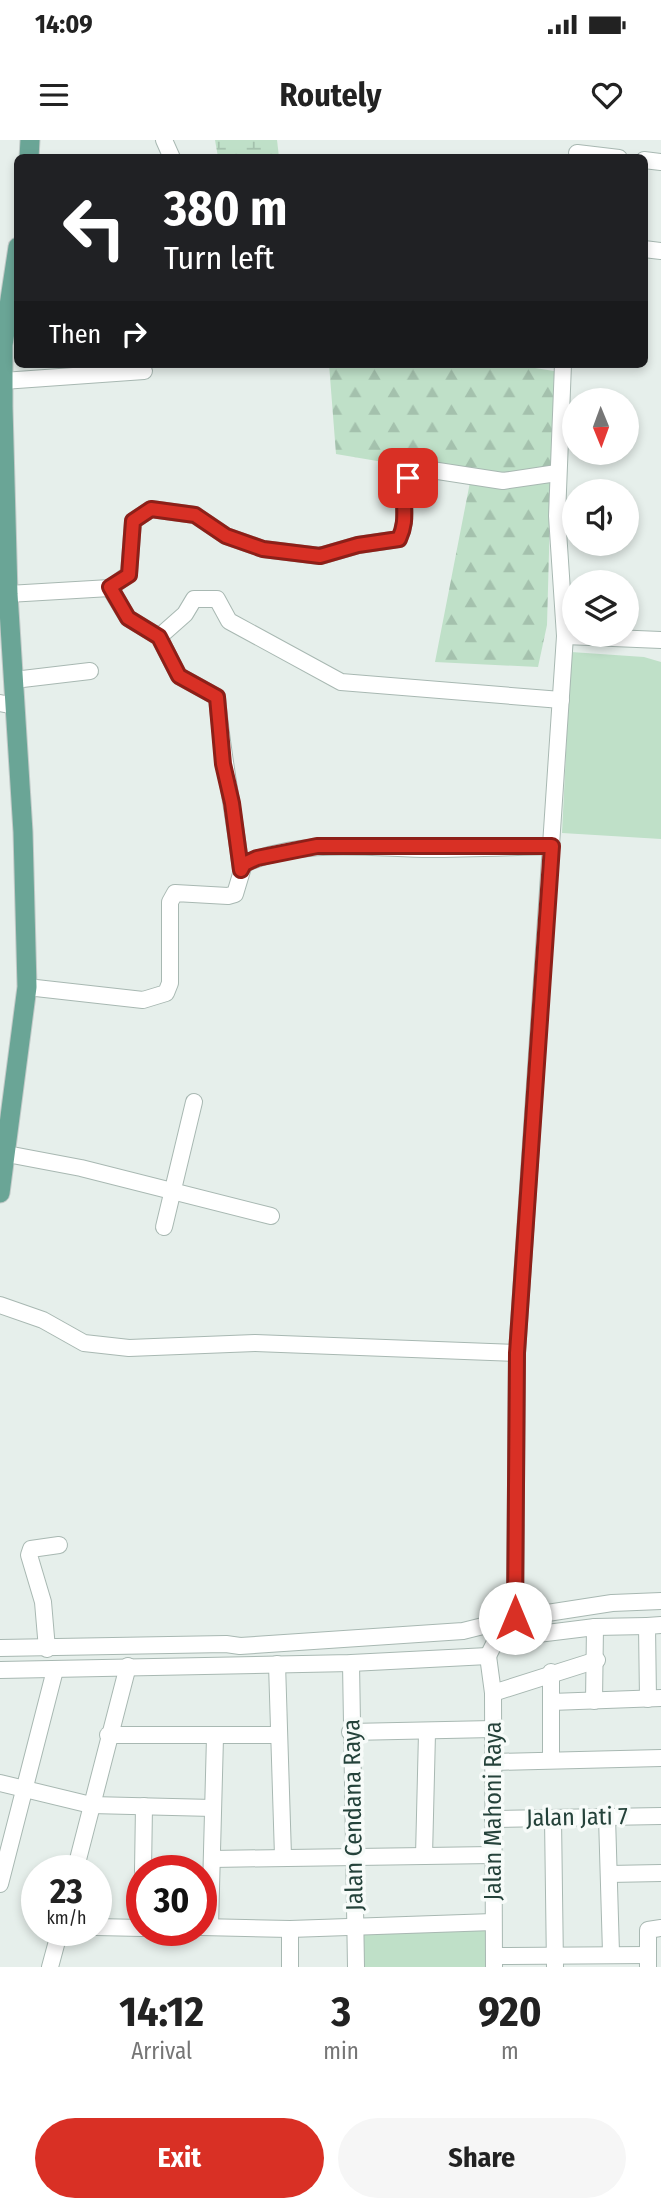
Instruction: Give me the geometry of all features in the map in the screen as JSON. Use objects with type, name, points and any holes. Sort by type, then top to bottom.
[{"type":"main road","points":[[0,1193],[7,1154],[5,1124],[26,987],[23,832],[8,705],[14,680],[3,543],[2,343],[14,271]]},
{"type":"street","points":[[578,150],[598,154]]},
{"type":"street","points":[[562,591],[557,473],[563,368]]},
{"type":"street","points":[[3,381],[144,371]]},
{"type":"street","points":[[8,594],[110,587],[129,575],[133,521],[151,509],[195,515],[226,536],[263,549],[320,556],[358,545],[399,539],[406,524],[402,495],[408,478],[425,469],[503,481],[557,473]]},
{"type":"street","points":[[110,587],[128,618],[159,637],[179,676],[217,697],[223,764],[232,803],[241,870]]},
{"type":"street","points":[[159,637],[185,614],[194,598],[218,599],[229,621],[341,682],[561,700]]},
{"type":"street","points":[[639,639],[661,640]]},
{"type":"street","points":[[515,1618],[517,1353],[564,647]]},
{"type":"street","points":[[14,680],[90,671]]},
{"type":"street","points":[[26,987],[143,1000],[166,993],[170,983],[170,902],[175,892],[228,896],[235,894],[244,864],[257,858],[317,846],[552,846]]},
{"type":"street","points":[[164,1227],[170,1193],[194,1102]]},
{"type":"street","points":[[7,1154],[81,1168],[170,1193],[271,1216]]},
{"type":"street","points":[[0,1305],[43,1320],[84,1343],[129,1348],[255,1343],[517,1353]]},
{"type":"street","points":[[47,1649],[43,1602],[29,1555],[31,1549],[59,1545]]},
{"type":"street","points":[[0,1648],[222,1644],[240,1646],[463,1631],[515,1618],[612,1603],[661,1601]]},
{"type":"street","points":[[594,1701],[597,1660],[595,1626]]},
{"type":"street","points":[[0,1670],[351,1663],[488,1656],[495,1642],[506,1638],[595,1626],[654,1626],[654,1699],[551,1702]]},
{"type":"street","name":"Jalan Mahoni Raya","points":[[488,1656],[493,1693],[494,1962]]},
{"type":"street","points":[[493,1693],[551,1672],[597,1660]]},
{"type":"street","name":"Jalan Cendana Raya","points":[[351,1663],[355,1967]]},
{"type":"street","points":[[277,1664],[283,1856]]},
{"type":"street","points":[[79,1855],[128,1666]]},
{"type":"street","points":[[0,1884],[55,1670]]},
{"type":"street","points":[[551,1672],[551,1760]]},
{"type":"street","points":[[350,1732],[493,1730]]},
{"type":"street","points":[[424,1856],[427,1733]]},
{"type":"street","points":[[108,1735],[278,1735]]},
{"type":"street","points":[[212,1855],[215,1737]]},
{"type":"street","points":[[494,1762],[661,1758]]},
{"type":"street","points":[[0,1783],[91,1805],[213,1808]]},
{"type":"street","points":[[143,1855],[144,1806]]},
{"type":"street","points":[[607,1816],[611,1953]]},
{"type":"street","name":"Jalan Jati 7","points":[[493,1819],[661,1816]]},
{"type":"street","points":[[553,1818],[555,1960]]},
{"type":"street","points":[[217,1858],[493,1855]]},
{"type":"street","points":[[609,1874],[661,1873]]},
{"type":"street","points":[[217,1927],[290,1929],[493,1922]]},
{"type":"street","points":[[494,1962],[555,1960],[611,1953],[648,1961],[648,1930],[661,1928]]},
{"type":"street","points":[[290,1929],[290,1967]]},
{"type":"street","points":[[50,1967],[56,1946]]},
{"type":"green space","points":[[215,140],[277,140],[279,154],[217,154]]},
{"type":"green space","points":[[329,368],[535,368],[554,371],[547,625],[538,667],[435,662],[471,477],[336,454]]},
{"type":"green space","points":[[571,652],[644,657],[661,662],[661,839],[562,833]]},
{"type":"green space","points":[[490,1920],[491,1967],[355,1967],[353,1925]]},
{"type":"route","points":[[408,478],[402,495],[406,524],[399,539],[358,545],[320,556],[263,549],[226,536],[195,515],[151,509],[133,521],[129,575],[110,587],[128,618],[159,637],[179,676],[217,697],[223,764],[232,803],[241,870],[244,864],[257,858],[317,846],[430,849],[552,846],[517,1353],[515,1618]]}]
